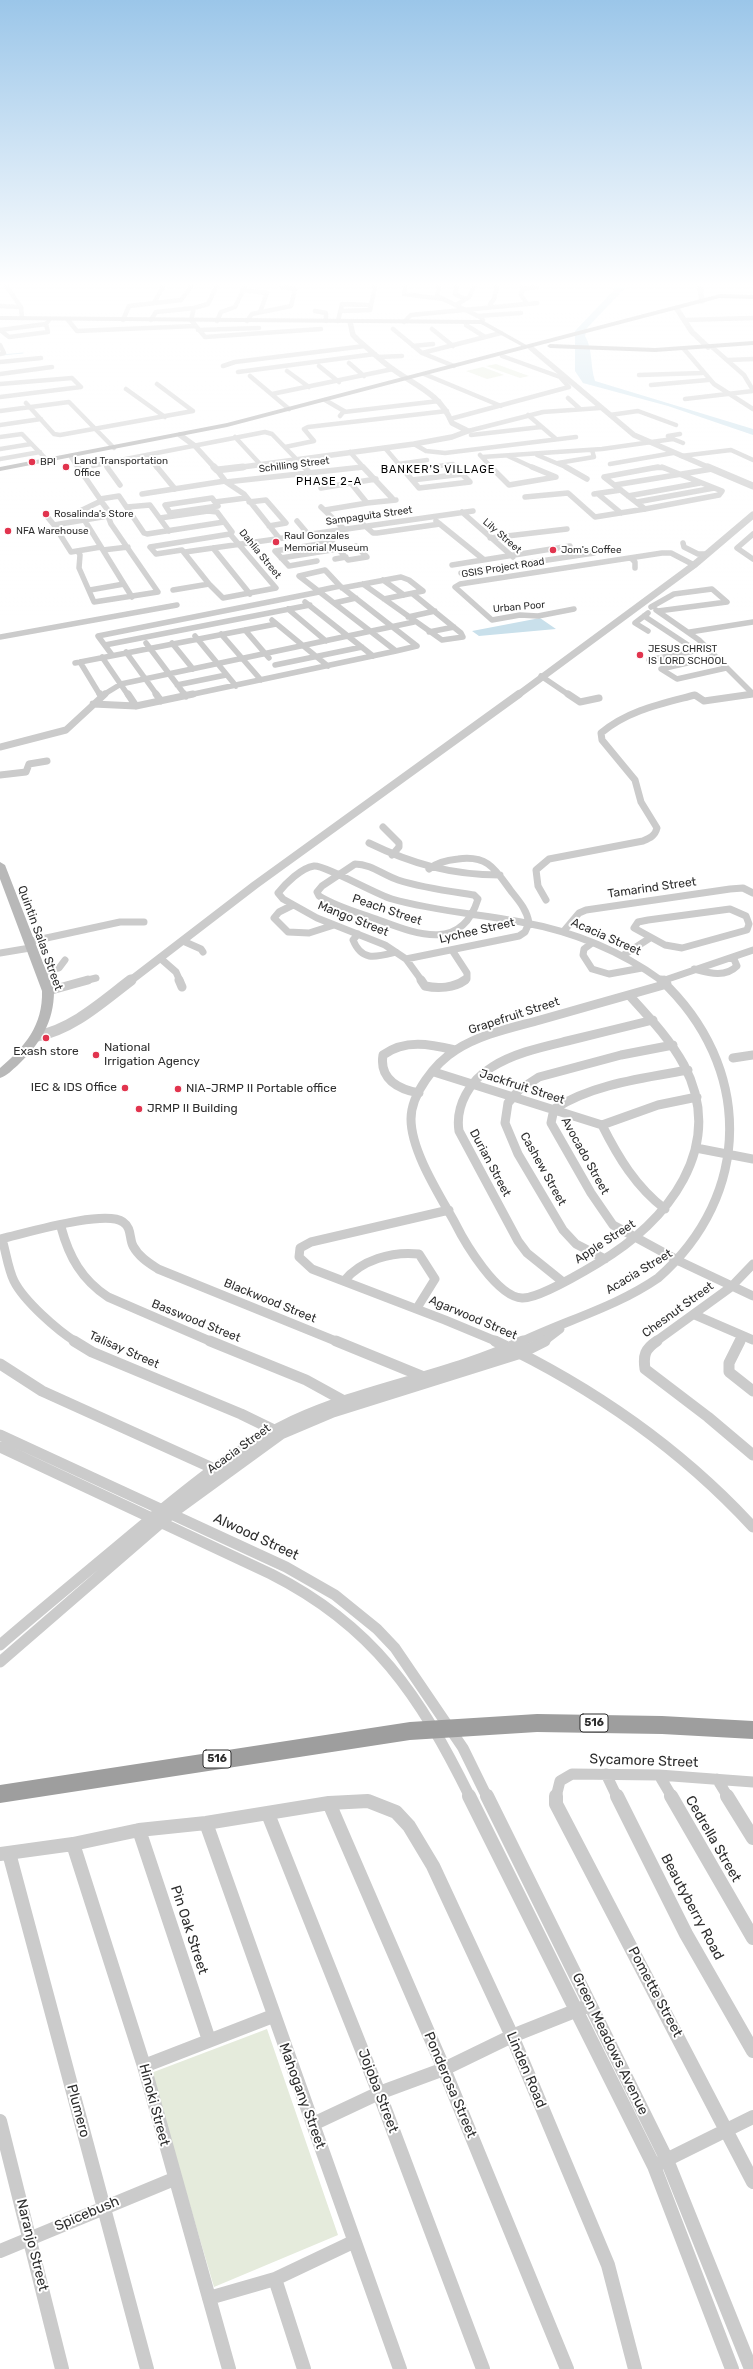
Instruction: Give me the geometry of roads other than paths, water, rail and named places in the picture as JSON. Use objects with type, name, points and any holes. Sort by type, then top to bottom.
[{"type":"highway","name":"516","points":[[0,1794],[155,1768],[410,1731],[443,1728],[537,1723],[594,1723],[753,1730]]},
{"type":"main road","points":[[0,469],[72,457],[180,435],[335,398]]},
{"type":"main road","name":"Quintin Salas Street","points":[[0,865],[29,945],[48,991],[48,1011],[37,1036],[28,1050],[0,1074]]},
{"type":"street","points":[[138,398],[165,417]]},
{"type":"street","points":[[27,405],[57,434],[96,430],[193,411],[175,398]]},
{"type":"street","points":[[276,398],[289,409]]},
{"type":"street","points":[[434,398],[447,411],[450,419],[455,425],[468,431]]},
{"type":"street","points":[[480,398],[500,406]]},
{"type":"street","points":[[450,419],[531,398]]},
{"type":"street","points":[[568,398],[579,408]]},
{"type":"street","points":[[588,398],[629,431],[680,456],[751,484]]},
{"type":"street","points":[[685,399],[697,398]]},
{"type":"street","points":[[732,398],[753,409]]},
{"type":"street","points":[[325,400],[344,412],[439,401]]},
{"type":"street","points":[[0,411],[27,405],[69,402],[114,448]]},
{"type":"street","points":[[452,437],[468,431],[528,415],[579,408],[600,408]]},
{"type":"street","points":[[285,448],[300,446],[314,440],[305,428],[447,411]]},
{"type":"street","points":[[610,415],[640,411],[676,425]]},
{"type":"street","points":[[344,412],[340,415],[346,422]]},
{"type":"street","points":[[528,415],[556,439]]},
{"type":"street","points":[[0,425],[41,419]]},
{"type":"street","points":[[217,470],[414,444],[452,437],[541,427]]},
{"type":"street","points":[[93,466],[263,432],[272,434],[309,472]]},
{"type":"street","points":[[0,437],[22,434],[48,461]]},
{"type":"street","points":[[680,434],[668,436],[683,443]]},
{"type":"street","points":[[180,435],[194,446],[217,470],[226,482],[248,500],[279,538]]},
{"type":"street","points":[[234,438],[260,464]]},
{"type":"street","points":[[414,444],[424,450],[438,453],[576,438]]},
{"type":"street","points":[[482,457],[592,450],[673,439]]},
{"type":"street","points":[[0,449],[31,444]]},
{"type":"street","points":[[384,448],[417,487],[424,489],[470,482],[455,465],[447,464],[404,470]]},
{"type":"street","points":[[472,449],[482,457],[506,484],[513,485],[554,479],[554,476],[506,455]]},
{"type":"street","points":[[557,463],[593,457],[595,455],[592,450]]},
{"type":"street","points":[[680,456],[731,450],[753,460]]},
{"type":"street","points":[[0,459],[40,452]]},
{"type":"street","points":[[343,528],[323,508],[382,501],[392,498],[350,452]]},
{"type":"street","points":[[610,464],[673,452]]},
{"type":"street","points":[[535,454],[574,470],[588,479]]},
{"type":"street","points":[[147,455],[174,489]]},
{"type":"street","points":[[72,457],[110,513],[108,516],[158,592],[96,602],[92,600],[90,590],[79,568],[78,561],[80,555],[78,551]]},
{"type":"street","points":[[398,464],[427,460]]},
{"type":"street","points":[[105,463],[120,485]]},
{"type":"street","points":[[525,496],[568,493],[595,517],[645,509],[722,493],[714,488],[657,466],[604,476],[645,509]]},
{"type":"street","name":"Schilling Street","points":[[142,494],[226,482],[363,467]]},
{"type":"street","points":[[615,485],[712,468]]},
{"type":"street","points":[[412,480],[463,474]]},
{"type":"street","points":[[321,488],[350,482],[376,479]]},
{"type":"street","points":[[350,482],[367,503]]},
{"type":"street","points":[[628,496],[700,483]]},
{"type":"street","points":[[637,502],[714,488]]},
{"type":"street","points":[[621,490],[595,494],[622,513]]},
{"type":"street","points":[[132,597],[79,512],[101,500],[119,496],[144,533],[150,534],[224,522]]},
{"type":"street","points":[[215,502],[218,506],[170,513],[165,505],[212,498],[215,502],[266,500],[286,523],[269,526]]},
{"type":"street","points":[[127,507],[150,505],[169,531]]},
{"type":"street","name":"Dahlia Street","points":[[177,516],[208,511],[217,512],[232,532],[230,534],[276,588],[250,594]]},
{"type":"street","name":"Sampaguita Street","points":[[176,542],[150,547],[156,554],[213,548],[364,525],[473,511]]},
{"type":"street","name":"Lily Street","points":[[462,512],[490,538],[531,572]]},
{"type":"street","points":[[45,514],[54,525],[69,551],[128,547]]},
{"type":"street","points":[[54,525],[108,516]]},
{"type":"street","points":[[160,518],[177,516],[186,528]]},
{"type":"street","points":[[429,516],[483,559]]},
{"type":"street","points":[[648,631],[635,623],[644,616],[651,607],[694,565],[751,518]]},
{"type":"street","points":[[297,521],[308,534]]},
{"type":"street","points":[[364,525],[373,533],[377,533],[440,524]]},
{"type":"street","points":[[490,538],[567,529]]},
{"type":"street","points":[[176,542],[230,534]]},
{"type":"street","points":[[753,534],[737,548],[753,559]]},
{"type":"street","points":[[746,540],[753,546]]},
{"type":"street","points":[[176,542],[221,598],[250,594]]},
{"type":"street","points":[[317,561],[289,566],[275,551],[332,542],[350,560],[367,557],[356,546]]},
{"type":"street","points":[[683,543],[684,547],[691,552],[707,554]]},
{"type":"street","points":[[452,564],[570,546]]},
{"type":"street","points":[[213,548],[250,594]]},
{"type":"street","points":[[281,558],[338,549]]},
{"type":"street","points":[[93,704],[136,706],[236,686],[417,646],[341,587],[310,553]]},
{"type":"street","points":[[460,573],[594,553]]},
{"type":"street","name":"GSIS Project Road","points":[[455,587],[460,584],[531,572],[666,553],[694,565]]},
{"type":"street","points":[[335,559],[346,557]]},
{"type":"street","points":[[631,558],[635,562],[635,568]]},
{"type":"street","points":[[325,570],[299,576],[396,651]]},
{"type":"street","points":[[112,655],[98,637],[100,635],[298,597],[318,591],[383,580],[405,578],[423,591],[384,599]]},
{"type":"street","points":[[383,580],[404,595]]},
{"type":"street","points":[[90,590],[124,584]]},
{"type":"street","points":[[174,590],[209,584]]},
{"type":"street","points":[[363,584],[414,622],[444,641],[463,638],[454,627],[413,594]]},
{"type":"street","name":"Urban Poor","points":[[455,587],[484,616],[492,620],[520,615],[538,616],[574,609]]},
{"type":"street","points":[[37,1036],[53,1033],[67,1027],[183,941],[255,885],[541,676],[651,607],[665,599],[686,600],[710,604],[727,602],[712,589],[695,592],[686,600],[676,609],[651,607]]},
{"type":"street","points":[[695,592],[710,604]]},
{"type":"street","points":[[298,597],[373,656]]},
{"type":"street","points":[[334,603],[356,598]]},
{"type":"street","points":[[665,599],[676,609]]},
{"type":"street","points":[[0,637],[177,605]]},
{"type":"street","points":[[254,605],[328,666]]},
{"type":"street","points":[[104,645],[310,605]]},
{"type":"street","points":[[546,900],[539,889],[536,870],[549,859],[643,841],[651,838],[657,833],[657,828],[640,802],[635,780],[630,771],[602,740],[600,733],[629,713],[659,703],[695,695],[704,701],[753,694],[750,687],[714,657],[708,648],[690,632],[651,607]]},
{"type":"street","points":[[288,609],[326,641]]},
{"type":"street","points":[[408,617],[435,611]]},
{"type":"street","points":[[644,616],[697,651]]},
{"type":"street","points":[[181,619],[236,686]]},
{"type":"street","points":[[0,747],[62,732],[71,727],[101,696],[121,684],[414,622]]},
{"type":"street","points":[[690,632],[753,622]]},
{"type":"street","points":[[101,696],[77,663],[126,652],[276,624]]},
{"type":"street","points":[[429,632],[454,627]]},
{"type":"street","points":[[134,628],[186,696]]},
{"type":"street","points":[[245,630],[285,675]]},
{"type":"street","points":[[221,634],[261,680]]},
{"type":"street","points":[[172,643],[193,668]]},
{"type":"street","points":[[275,665],[362,647]]},
{"type":"street","points":[[649,660],[708,648]]},
{"type":"street","points":[[126,652],[161,701]]},
{"type":"street","points":[[714,657],[661,669],[678,679],[726,668]]},
{"type":"street","points":[[102,658],[136,706]]},
{"type":"street","points":[[177,685],[226,675]]},
{"type":"street","points":[[541,676],[580,702],[599,698]]},
{"type":"street","points":[[0,775],[26,772],[29,764],[47,761]]},
{"type":"street","points":[[383,827],[399,843],[399,847],[392,855]]},
{"type":"street","points":[[369,843],[392,855],[429,869],[463,876],[500,875]]},
{"type":"street","name":"Lychee Street","points":[[406,959],[518,936],[525,932],[529,923],[526,910],[488,861],[474,857],[442,862],[429,869]]},
{"type":"street","points":[[337,875],[355,864],[366,864],[381,873],[411,884],[474,895],[478,899],[473,914]]},
{"type":"street","name":"Acacia Street","points":[[316,866],[382,896],[402,902],[529,923],[563,932],[592,943],[622,956],[665,983],[704,1018]]},
{"type":"street","name":"Mango Street","points":[[316,866],[310,868],[279,891],[279,896],[293,905],[334,925],[385,945],[406,959],[425,986],[440,987],[461,983],[468,976],[452,950]]},
{"type":"street","name":"Peach Street","points":[[337,875],[319,889],[317,892],[319,896],[356,912],[413,933],[426,935],[448,933],[463,926],[473,914]]},
{"type":"street","name":"Tamarind Street","points":[[563,932],[579,913],[586,910],[730,889],[743,888],[753,893]]},
{"type":"street","points":[[293,905],[279,912],[274,918],[288,932],[309,933],[334,925]]},
{"type":"street","points":[[730,909],[750,916],[747,930],[688,947],[673,948],[650,938],[634,928],[638,922],[730,909]]},
{"type":"street","points":[[0,954],[29,945],[120,922],[144,922]]},
{"type":"street","points":[[358,934],[353,940],[354,944],[363,955],[379,956],[396,952]]},
{"type":"street","points":[[622,956],[650,938]]},
{"type":"street","points":[[183,941],[203,952]]},
{"type":"street","points":[[592,943],[584,949],[584,955],[592,969],[609,974],[642,968]]},
{"type":"street","points":[[665,983],[694,969],[753,950]]},
{"type":"street","points":[[694,969],[722,974],[733,971],[737,966],[733,957]]},
{"type":"street","points":[[160,958],[176,972],[182,987]]},
{"type":"street","points":[[41,973],[59,968],[65,960]]},
{"type":"street","points":[[48,991],[96,978]]},
{"type":"street","name":"Grapefruit Street","points":[[526,1298],[518,1297],[508,1292],[484,1267],[467,1244],[449,1210],[415,1144],[411,1125],[412,1110],[419,1093],[434,1072],[455,1050],[483,1036],[629,995],[665,983]]},
{"type":"street","name":"Apple Street","points":[[526,1298],[563,1282],[605,1260],[636,1238],[652,1224],[683,1181],[696,1148],[700,1120],[697,1097],[688,1070],[674,1045],[629,995]]},
{"type":"street","name":"Durian Street","points":[[563,1282],[527,1253],[465,1144],[457,1118],[463,1100],[474,1084],[491,1067],[525,1052],[652,1020]]},
{"type":"street","points":[[419,1093],[392,1084],[383,1070],[383,1055],[393,1048],[414,1045],[429,1044],[455,1050]]},
{"type":"street","name":"Cashew Street","points":[[605,1260],[576,1244],[563,1230],[518,1154],[504,1119],[508,1104],[513,1096],[529,1082],[539,1077],[621,1055],[674,1045]]},
{"type":"street","points":[[738,1069],[731,1055],[753,1055]]},
{"type":"street","name":"Avocado Street","points":[[688,1070],[637,1080],[566,1100],[554,1109],[551,1123],[609,1222],[681,1262],[731,1287],[753,1296]]},
{"type":"street","name":"Jackfruit Street","points":[[434,1072],[602,1125]]},
{"type":"street","points":[[664,1209],[644,1192],[613,1146],[602,1125],[658,1105],[697,1097]]},
{"type":"street","points":[[696,1148],[749,1156],[744,1168]]},
{"type":"street","name":"Agarwood Street","points":[[449,1210],[311,1242],[300,1248],[299,1257],[305,1264],[344,1281],[417,1308],[521,1353],[591,1394],[638,1426],[702,1477],[753,1527]]},
{"type":"street","name":"Blackwood Street","points":[[61,1227],[103,1217],[119,1220],[128,1226],[132,1245],[141,1258],[158,1269],[434,1382]]},
{"type":"street","points":[[1,1239],[61,1227]]},
{"type":"street","name":"Basswood Street","points":[[61,1227],[67,1250],[75,1265],[96,1288],[108,1297],[185,1332],[306,1380],[347,1403]]},
{"type":"street","name":"Acacia Street","points":[[0,1662],[16,1646],[215,1469],[278,1432],[332,1412],[347,1403],[509,1348],[537,1335],[561,1328],[644,1287],[681,1262],[705,1238]]},
{"type":"street","name":"Talisay Street","points":[[1,1239],[14,1281],[25,1298],[66,1336],[92,1352],[278,1432]]},
{"type":"street","points":[[344,1281],[356,1267],[364,1263],[406,1254],[419,1254],[435,1279],[417,1308]]},
{"type":"street","name":"Chesnut Street","points":[[753,1264],[731,1287],[695,1315],[648,1347],[644,1352],[643,1364],[652,1375],[708,1417],[753,1455]]},
{"type":"street","points":[[695,1315],[753,1340]]},
{"type":"street","name":"Acacia Street","points":[[347,1403],[434,1382],[521,1353],[545,1341],[561,1328]]},
{"type":"street","points":[[742,1336],[729,1363],[729,1372],[753,1391]]},
{"type":"street","points":[[0,1364],[42,1391],[215,1469],[225,1475]]},
{"type":"street","name":"Acacia Street","points":[[0,1645],[162,1516],[225,1475],[278,1432]]},
{"type":"street","name":"Alwood Street","points":[[0,1436],[162,1516],[277,1576],[324,1604],[347,1622],[383,1658],[443,1728]]},
{"type":"street","name":"Alwood Street","points":[[0,1447],[162,1516]]},
{"type":"street","name":"Green Meadows Avenue","points":[[443,1728],[476,1773],[667,2160],[751,2369]]},
{"type":"street","name":"Green Meadows Avenue","points":[[443,1728],[575,2011],[654,2166],[732,2369]]},
{"type":"street","name":"Sycamore Street","points":[[556,1804],[554,1792],[558,1783],[563,1777],[572,1774],[659,1775],[753,1782]]},
{"type":"street","name":"Beautyberry Road","points":[[606,1774],[686,1934],[753,2051]]},
{"type":"street","name":"Cedrella Street","points":[[659,1775],[753,1938]]},
{"type":"street","points":[[717,1779],[753,1838]]},
{"type":"street","name":"Linden Road","points":[[329,1803],[368,1801],[396,1812],[409,1826],[433,1866],[512,2036],[608,2265],[635,2369]]},
{"type":"street","points":[[5,1853],[73,1844],[139,1830],[206,1823],[329,1803]]},
{"type":"street","name":"Ponderosa Street","points":[[329,1803],[444,2069],[567,2369]]},
{"type":"street","name":"Pomette Street","points":[[556,1804],[753,2182]]},
{"type":"street","name":"Jojoba Street","points":[[268,1814],[379,2093],[483,2369]]},
{"type":"street","name":"Mahogany Street","points":[[206,1823],[273,2016],[313,2124],[353,2242],[400,2369]]},
{"type":"street","name":"Pin Oak Street","points":[[139,1830],[209,2040]]},
{"type":"street","name":"Hinoki Street","points":[[73,1844],[144,2066],[174,2179],[229,2369]]},
{"type":"street","name":"Plumero","points":[[5,1853],[104,2207],[147,2369]]},
{"type":"street","points":[[313,2124],[379,2093],[444,2069],[512,2036],[590,2005]]},
{"type":"street","points":[[144,2066],[273,2016]]},
{"type":"street","points":[[654,2166],[726,2129],[753,2117]]},
{"type":"street","name":"Naranjo Street","points":[[0,2121],[31,2238],[62,2369]]},
{"type":"street","name":"Spicebush","points":[[0,2251],[174,2179]]},
{"type":"street","points":[[209,2298],[275,2278],[353,2242]]},
{"type":"street","points":[[275,2278],[304,2369]]},
{"type":"water","points":[[637,398],[649,398],[753,429],[753,435],[668,406]]},
{"type":"water","points":[[540,618],[556,629],[479,636],[472,631]]},
{"type":"place","name":"BPI","points":[[32,462]]},
{"type":"place","name":"Land Transportation Office","points":[[66,467]]},
{"type":"place","name":"Rosalinda's Store","points":[[46,514]]},
{"type":"place","name":"NFA Warehouse","points":[[8,531]]},
{"type":"place","name":"Raul Gonzales Memorial Museum","points":[[276,542]]},
{"type":"place","name":"Jom's Coffee","points":[[553,550]]},
{"type":"place","name":"JESUS CHRIST IS LORD SCHOOL","points":[[640,655]]},
{"type":"place","name":"Exash store","points":[[46,1038]]},
{"type":"place","name":"National Irrigation Agency","points":[[96,1055]]},
{"type":"place","name":"IEC & IDS Office","points":[[125,1088]]},
{"type":"place","name":"NIA-JRMP II Portable office","points":[[178,1089]]},
{"type":"place","name":"JRMP II Building","points":[[139,1109]]},
{"type":"district","name":"BANKER'S VILLAGE","points":[[438,470]]},
{"type":"district","name":"PHASE 2-A","points":[[329,482]]}]
